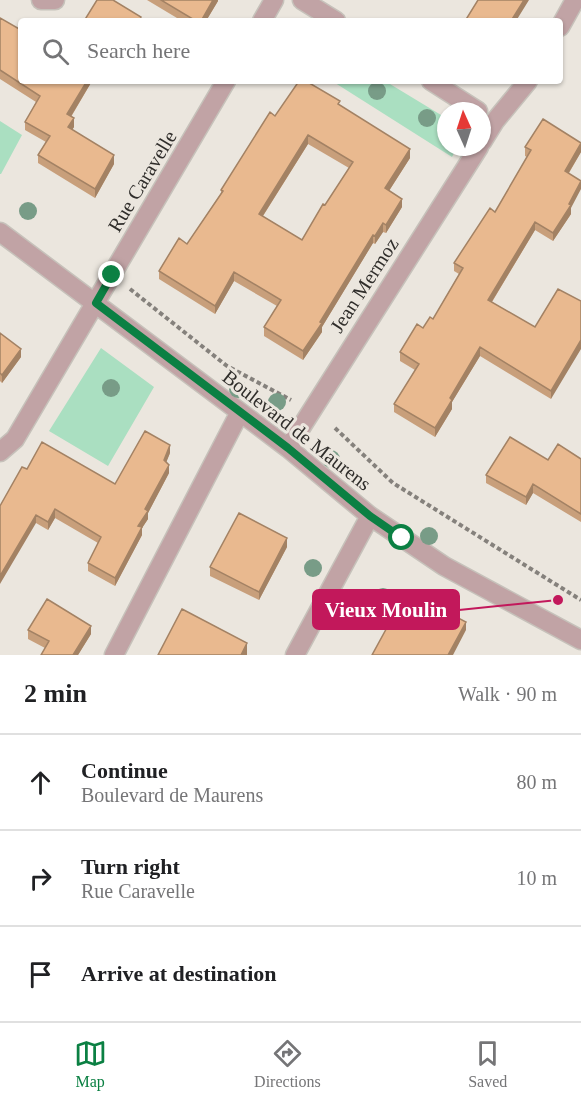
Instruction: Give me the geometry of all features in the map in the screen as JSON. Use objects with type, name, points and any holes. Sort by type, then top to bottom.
[{"type":"street","points":[[41,0],[55,0]]},
{"type":"street","points":[[264,18],[274,0]]},
{"type":"street","points":[[302,0],[331,18]]},
{"type":"street","points":[[563,22],[575,0]]},
{"type":"street","name":"Rue Caravelle","points":[[0,452],[15,440],[224,84]]},
{"type":"street","points":[[436,84],[464,102]]},
{"type":"street","points":[[491,110],[524,84]]},
{"type":"street","name":"Jean Mermoz","points":[[288,448],[473,156]]},
{"type":"street","name":"Boulevard de Maurens","points":[[0,232],[288,448],[370,516],[444,566],[581,640]]},
{"type":"street","points":[[114,655],[240,412]]},
{"type":"street","points":[[295,655],[370,516]]},
{"type":"path","points":[[125,284],[227,366],[296,402]]},
{"type":"path","points":[[335,429],[393,483],[581,600]]},
{"type":"green space","points":[[337,84],[390,84],[437,113],[437,148]]},
{"type":"green space","points":[[0,121],[22,135],[1,174],[0,174]]},
{"type":"green space","points":[[101,348],[154,387],[108,466],[49,431]]},
{"type":"building","points":[[97,0],[113,0],[141,17],[140,18],[86,18]]},
{"type":"building","points":[[161,0],[213,0],[203,18],[191,18]]},
{"type":"building","points":[[478,0],[524,0],[513,18],[467,18]]},
{"type":"building","points":[[0,18],[18,28],[18,82],[0,70]]},
{"type":"building","points":[[22,84],[85,84],[67,114],[74,118],[68,127],[114,155],[95,189],[38,155],[50,136],[25,122],[40,96]]},
{"type":"building","points":[[297,84],[311,84],[340,101],[338,104],[410,149],[385,188],[402,199],[386,225],[383,223],[375,236],[373,235],[320,322],[322,323],[303,351],[264,327],[281,300],[234,272],[215,306],[159,271],[179,238],[187,244],[223,191],[221,190],[270,112],[275,116]],"holes":[[[308,135],[353,162],[325,205],[323,204],[302,240],[259,214]]]},
{"type":"building","points":[[543,119],[581,143],[565,171],[581,181],[569,204],[571,205],[553,233],[535,222],[488,300],[535,327],[558,289],[581,301],[581,340],[551,391],[480,347],[435,428],[394,404],[419,364],[400,352],[417,324],[423,328],[430,317],[433,319],[463,268],[454,263],[490,208],[495,212],[531,150],[525,147]]},
{"type":"building","points":[[0,333],[21,349],[2,375],[0,373]]},
{"type":"building","points":[[145,431],[170,445],[164,460],[169,465],[145,509],[148,511],[138,526],[142,527],[115,578],[88,563],[101,537],[55,509],[48,522],[36,515],[0,576],[0,506],[22,467],[27,469],[42,442],[115,484]]},
{"type":"building","points":[[510,437],[548,460],[558,444],[581,459],[581,514],[533,484],[526,497],[486,475]]},
{"type":"building","points":[[239,513],[287,538],[259,592],[210,567]]},
{"type":"building","points":[[407,591],[466,622],[448,655],[372,655]]},
{"type":"building","points":[[47,599],[91,626],[73,655],[41,655],[49,641],[28,630]]},
{"type":"building","points":[[182,609],[247,643],[241,655],[158,655]]},
{"type":"place","name":"Vieux Moulin","points":[[558,600]]},
{"type":"route","points":[[112,275],[96,303],[288,448],[370,516],[402,538]]}]
